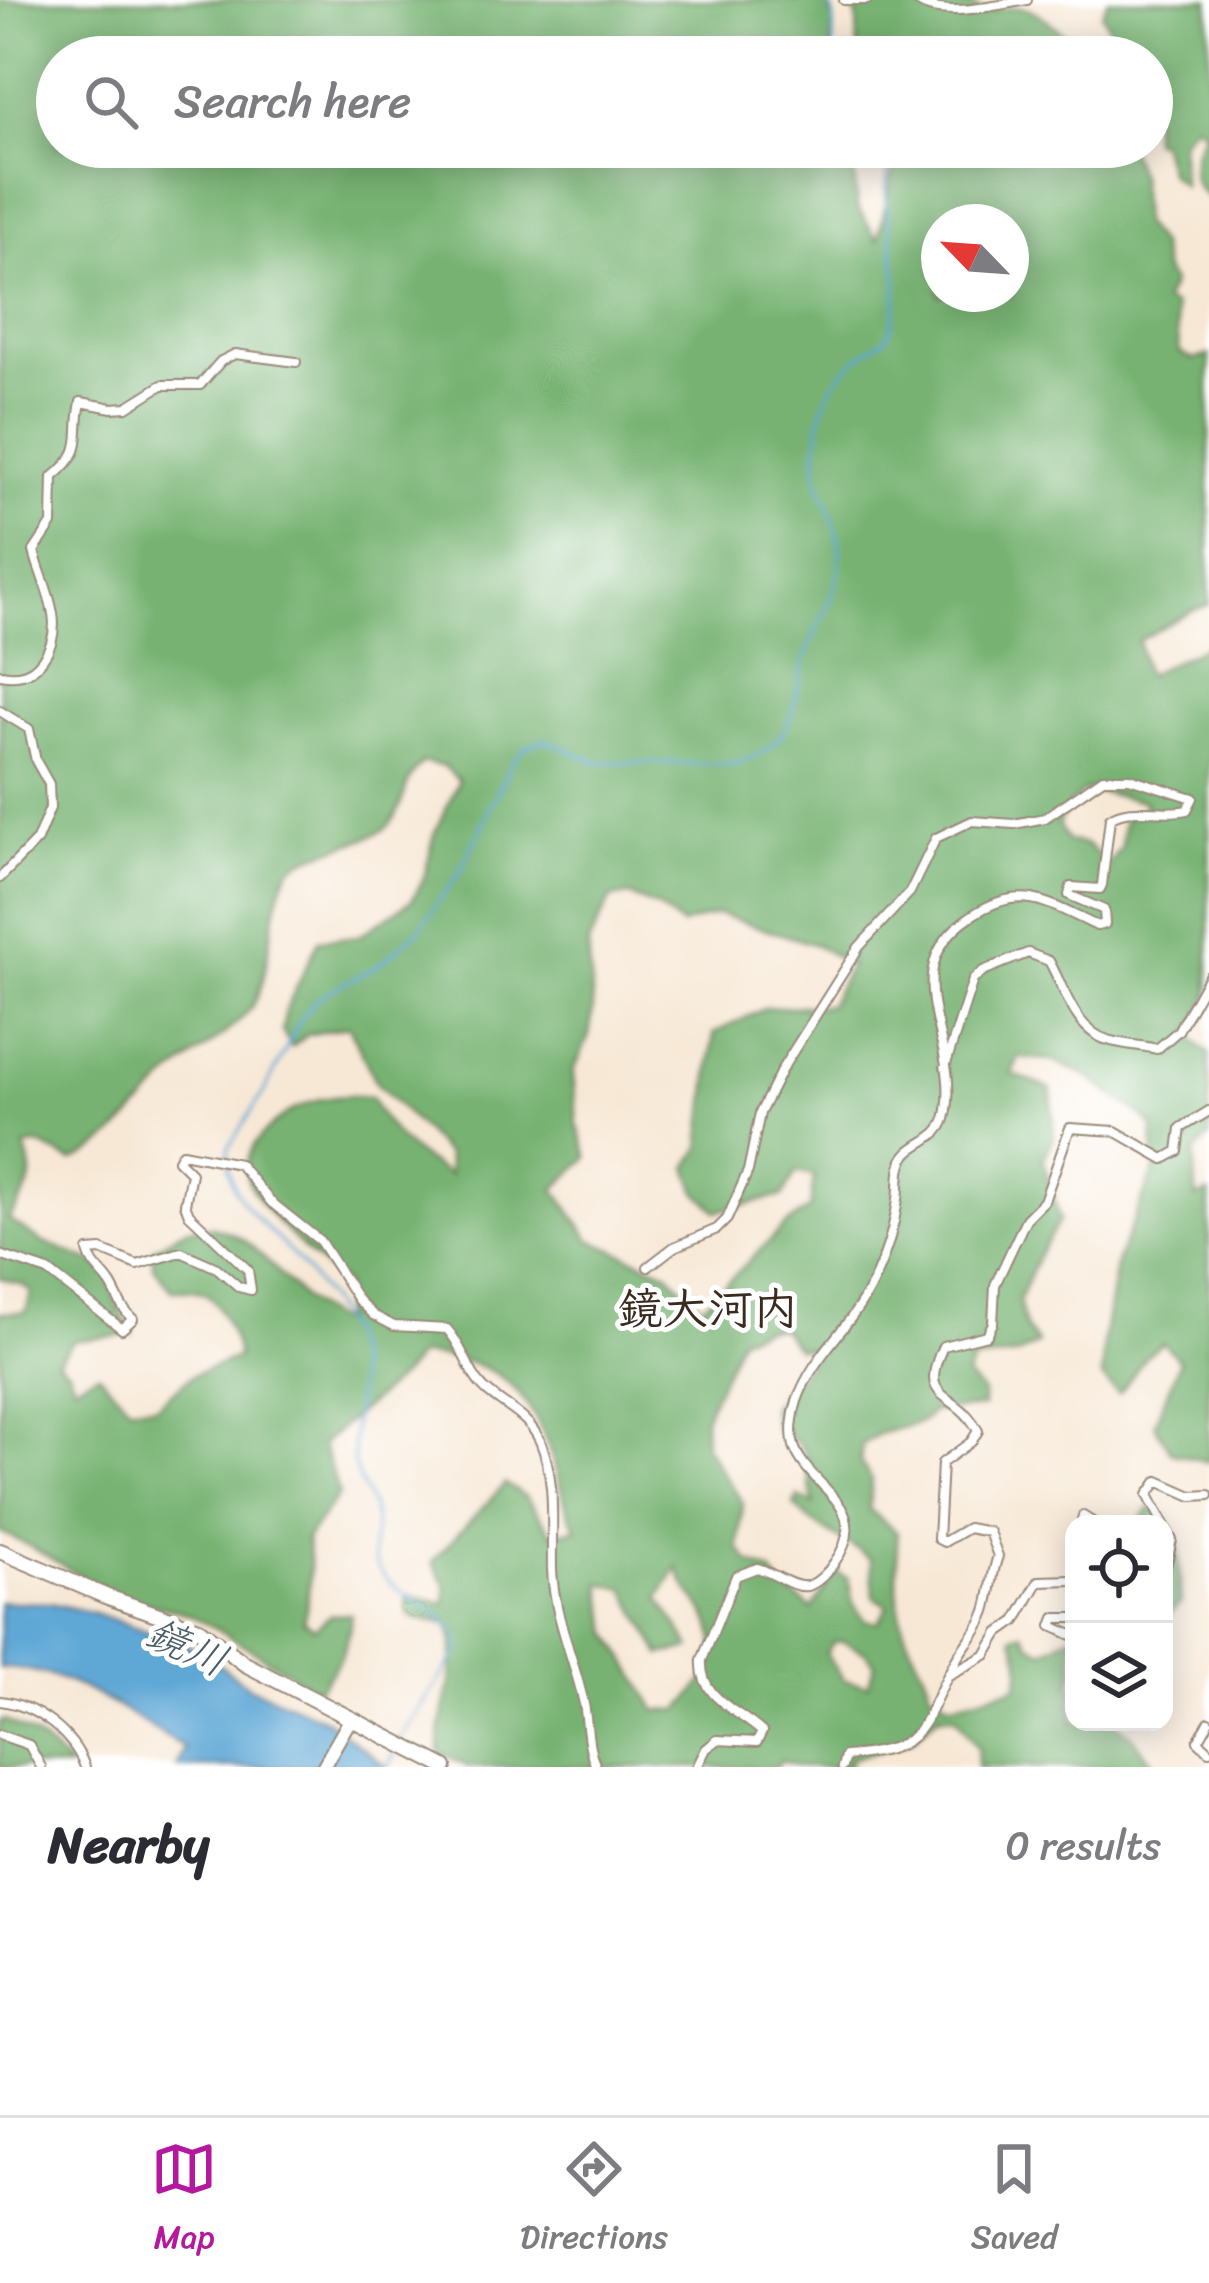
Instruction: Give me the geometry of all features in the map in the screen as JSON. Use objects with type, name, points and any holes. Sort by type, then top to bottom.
[{"type":"main road","points":[[0,1551],[199,1629],[245,1664],[349,1723],[445,1767]]},
{"type":"main road","points":[[323,1767],[349,1723]]},
{"type":"street","points":[[844,0],[867,0]]},
{"type":"street","points":[[916,0],[923,7],[951,9],[1027,0]]},
{"type":"street","points":[[0,674],[30,672],[52,641],[56,623],[52,601],[34,551],[52,524],[53,477],[72,462],[80,448],[81,402],[112,409],[127,407],[162,385],[200,385],[220,361],[235,354],[296,362]]},
{"type":"street","points":[[0,711],[29,729],[51,800],[37,841],[0,878]]},
{"type":"street","points":[[648,1268],[674,1247],[727,1220],[748,1171],[760,1113],[782,1069],[860,947],[910,892],[936,838],[973,821],[1014,824],[1045,818],[1103,778],[1129,778],[1193,798],[1187,810],[1168,814],[1127,811],[1110,818],[1100,889],[1071,887],[1069,895],[1104,910],[1105,924],[1097,926],[1037,899],[1008,897],[968,918],[940,943],[931,983],[945,1069],[945,1119],[939,1132],[906,1155],[900,1166],[888,1249],[869,1290],[815,1364],[794,1414],[794,1448],[844,1511],[846,1540],[831,1567],[812,1585],[802,1587],[757,1568],[736,1576],[702,1660],[701,1674],[717,1699],[762,1732],[757,1742],[717,1740],[706,1749],[698,1767]]},
{"type":"street","points":[[945,1069],[973,980],[1018,956],[1028,953],[1049,962],[1070,1004],[1095,1034],[1157,1049],[1178,1031],[1209,976]]},
{"type":"street","points":[[842,1767],[844,1756],[884,1754],[911,1740],[988,1608],[998,1547],[989,1532],[968,1528],[944,1542],[938,1539],[942,1463],[978,1431],[963,1410],[937,1391],[932,1371],[943,1346],[987,1335],[993,1323],[995,1285],[1026,1219],[1044,1201],[1070,1128],[1115,1132],[1164,1159],[1178,1151],[1181,1128],[1209,1111]]},
{"type":"street","points":[[0,1255],[48,1271],[122,1329],[133,1319],[120,1308],[113,1288],[93,1265],[88,1251],[101,1250],[137,1265],[181,1252],[250,1290],[248,1270],[189,1214],[185,1204],[190,1173],[178,1160],[182,1154],[194,1153],[238,1164],[271,1202],[320,1241],[373,1315],[394,1326],[448,1329],[478,1380],[521,1416],[541,1444],[563,1642],[584,1704],[586,1736],[596,1767]]},
{"type":"street","points":[[1159,1515],[1148,1495],[1158,1481],[1192,1496],[1209,1495]]},
{"type":"street","points":[[948,1676],[986,1655],[999,1633],[1016,1621],[1039,1581],[1065,1580]]},
{"type":"street","points":[[1065,1618],[1055,1618],[1052,1626],[1065,1632]]},
{"type":"street","points":[[0,1701],[56,1726],[85,1767]]},
{"type":"street","points":[[1209,1722],[1198,1741],[1209,1751]]},
{"type":"street","points":[[0,1735],[29,1745],[40,1767]]},
{"type":"green space","points":[[0,0],[827,0],[834,21],[832,36],[36,36],[36,168],[854,168],[857,207],[878,240],[893,168],[1136,168],[1142,223],[1159,245],[1164,272],[1172,283],[1164,301],[1174,307],[1180,353],[1194,360],[1209,355],[1209,605],[1138,641],[1146,675],[1209,644],[1209,994],[1189,1036],[1209,1054],[1209,1138],[1195,1153],[1196,1198],[1209,1193],[1209,1462],[1172,1453],[1154,1424],[1180,1361],[1163,1343],[1147,1355],[1119,1394],[1102,1378],[1117,1260],[1155,1170],[1153,1127],[1082,1073],[1050,1060],[1019,1057],[1012,1074],[1051,1089],[1054,1138],[1043,1160],[1060,1220],[1019,1300],[1025,1327],[1038,1344],[1018,1355],[974,1361],[966,1376],[983,1393],[983,1407],[933,1411],[922,1422],[878,1434],[862,1445],[860,1462],[872,1480],[869,1509],[897,1533],[901,1617],[930,1691],[951,1704],[1016,1687],[1020,1662],[1013,1636],[1023,1632],[1030,1644],[1043,1651],[1065,1639],[1065,1731],[1126,1731],[1156,1767],[977,1767],[978,1748],[956,1716],[939,1715],[911,1740],[850,1759],[849,1767],[799,1767],[780,1760],[777,1767],[468,1767],[439,1751],[452,1671],[448,1624],[410,1617],[406,1595],[445,1604],[446,1585],[432,1562],[505,1484],[526,1497],[552,1533],[577,1529],[546,1441],[509,1383],[471,1363],[419,1355],[322,1444],[339,1494],[306,1539],[310,1570],[304,1621],[315,1628],[331,1615],[351,1614],[342,1654],[318,1689],[188,1614],[116,1595],[0,1532],[0,1313],[26,1312],[31,1293],[23,1285],[0,1278]],"holes":[[[423,762],[445,767],[459,781],[435,832],[424,878],[412,900],[359,936],[319,940],[286,1009],[282,1031],[292,1047],[307,1035],[349,1026],[375,1081],[447,1155],[449,1175],[404,1142],[371,1097],[332,1097],[296,1109],[259,1138],[246,1170],[249,1183],[271,1214],[344,1284],[342,1322],[305,1299],[238,1237],[218,1228],[190,1228],[153,1249],[153,1266],[172,1290],[210,1297],[227,1326],[237,1358],[193,1375],[156,1406],[129,1406],[98,1373],[74,1385],[69,1371],[57,1361],[73,1341],[133,1334],[115,1301],[111,1278],[94,1263],[42,1242],[9,1220],[31,1178],[25,1146],[40,1145],[72,1161],[86,1155],[236,1024],[261,987],[276,906],[291,868],[383,830]],[[1086,790],[1145,801],[1143,812],[1124,817],[1121,847],[1101,874],[1102,858],[1087,845],[1067,841],[1058,824],[1068,806]],[[630,896],[657,907],[681,925],[717,914],[816,945],[850,965],[829,1005],[766,1008],[714,1033],[701,1147],[688,1168],[697,1192],[717,1211],[783,1196],[796,1172],[814,1176],[810,1208],[786,1225],[702,1307],[667,1272],[591,1240],[555,1189],[588,1157],[577,1124],[573,1072],[589,1036],[593,1009],[588,944],[611,898]],[[764,1328],[781,1328],[796,1348],[811,1349],[809,1363],[771,1407],[776,1428],[800,1446],[807,1460],[814,1504],[798,1497],[794,1505],[871,1559],[874,1597],[888,1606],[879,1622],[864,1620],[853,1603],[848,1579],[836,1571],[812,1609],[781,1586],[771,1572],[749,1562],[738,1547],[743,1503],[705,1446],[704,1418],[740,1337]],[[678,1567],[710,1622],[714,1650],[706,1675],[690,1699],[679,1710],[657,1711],[610,1633],[601,1583],[625,1589],[661,1655],[692,1648],[659,1598]],[[843,1641],[865,1652],[875,1664],[868,1685],[844,1680],[826,1653],[833,1642]]]},
{"type":"green space","points":[[847,0],[961,3],[990,12],[1014,7],[1040,15],[1066,36],[857,36],[857,16]]},
{"type":"green space","points":[[1108,0],[1209,0],[1209,198],[1196,184],[1192,167],[1205,131],[1194,125],[1181,140],[1182,185],[1167,168],[1173,168],[1173,36],[1110,36],[1102,14]]},
{"type":"green space","points":[[1173,1533],[1178,1549],[1181,1602],[1173,1610]]},
{"type":"green space","points":[[5,1720],[36,1737],[71,1767],[0,1767],[0,1722]]},
{"type":"water","name":"鏡川","points":[[0,1602],[50,1603],[94,1613],[198,1649],[250,1687],[325,1719],[387,1767],[177,1767],[184,1748],[97,1695],[50,1675],[0,1668]]},
{"type":"waterway","points":[[827,0],[834,15],[834,36]]},
{"type":"waterway","points":[[401,1738],[461,1647],[445,1621],[393,1585],[374,1559],[374,1515],[354,1463],[357,1376],[350,1340],[311,1277],[237,1193],[228,1164],[229,1147],[302,1017],[319,997],[380,964],[418,931],[461,870],[511,763],[526,747],[545,740],[597,762],[733,764],[759,754],[780,737],[839,568],[837,534],[817,473],[820,419],[838,377],[887,337],[893,319],[897,284],[886,195],[888,168]]},
{"type":"waterway","points":[[388,1767],[397,1747]]},
{"type":"district","name":"鏡大河内","points":[[708,1309]]}]
